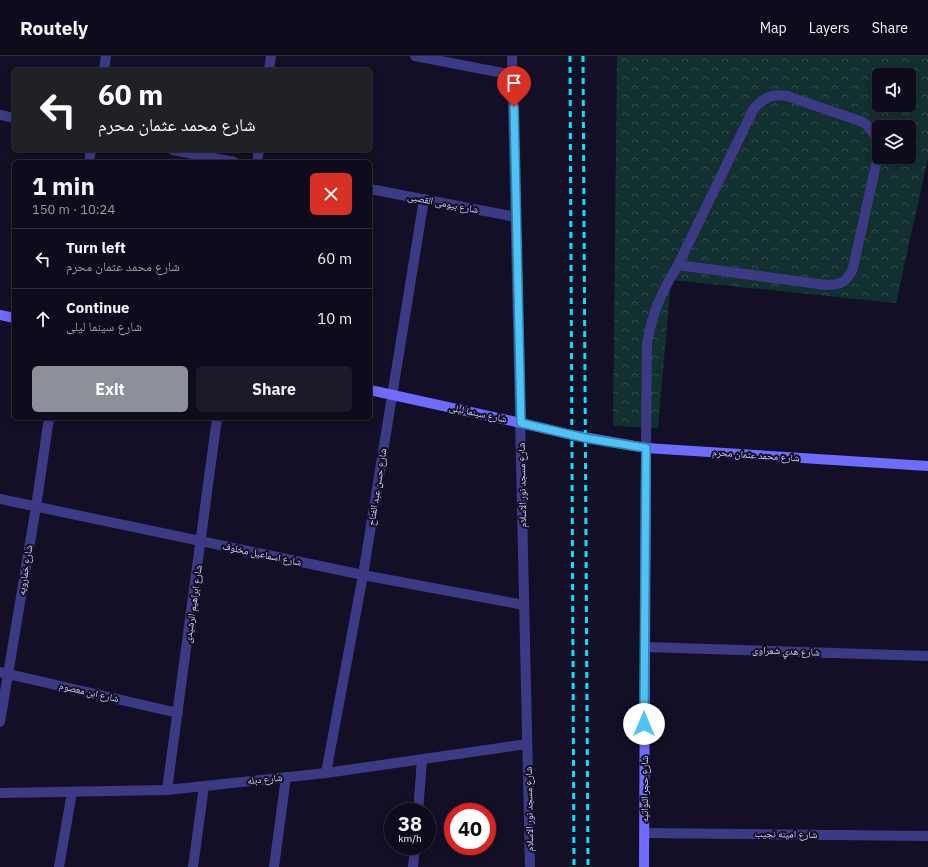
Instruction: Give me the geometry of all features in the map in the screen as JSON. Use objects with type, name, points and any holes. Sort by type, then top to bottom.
[{"type":"street","points":[[104,68],[106,56]]},
{"type":"street","points":[[270,68],[271,56]]},
{"type":"street","points":[[415,56],[513,75]]},
{"type":"street","name":"شارع مسجد نور الاسلام","points":[[512,56],[530,867]]},
{"type":"street","points":[[646,448],[647,344],[654,310],[661,294],[678,265],[753,110],[764,99],[771,96],[788,96],[863,122],[873,131],[879,144],[879,150],[853,268],[846,280],[840,284],[826,285],[678,265]]},
{"type":"street","points":[[0,115],[12,118]]},
{"type":"street","points":[[183,152],[224,160]]},
{"type":"street","name":"شارع بيومى القصبى","points":[[372,189],[516,217]]},
{"type":"street","name":"شارع حسن عبد الفتاح","points":[[326,773],[363,575],[424,199]]},
{"type":"street","points":[[0,315],[12,318]]},
{"type":"street","name":"شارع سينما ليلى","points":[[372,390],[585,438]]},
{"type":"street","name":"شارع خمارويه","points":[[0,722],[4,673],[36,507],[49,420]]},
{"type":"street","name":"شارع ابراهيم الرشيدى","points":[[167,790],[217,420]]},
{"type":"street","name":"شارع محمد عثمان محرم","points":[[585,438],[646,448],[928,466]]},
{"type":"street","name":"شارع حجر النواتيه","points":[[644,867],[646,448]]},
{"type":"street","name":"شارع اسماعيل مخلوف","points":[[0,499],[363,575],[524,605]]},
{"type":"street","name":"شارع هدي شعراوى","points":[[645,647],[928,656]]},
{"type":"street","name":"شارع ابن معصوم","points":[[4,673],[178,713]]},
{"type":"street","name":"شارع دبله","points":[[0,794],[167,790],[326,773],[527,744]]},
{"type":"street","points":[[419,803],[422,759]]},
{"type":"street","points":[[274,867],[286,777]]},
{"type":"street","points":[[193,867],[204,786]]},
{"type":"street","points":[[59,867],[72,792]]},
{"type":"street","name":"شارع امينه نجيب","points":[[644,833],[928,836]]},
{"type":"street","points":[[413,867],[414,855]]},
{"type":"green space","points":[[617,56],[928,56],[928,158],[896,303],[671,280],[658,428],[613,426]]},
{"type":"railway","points":[[570,56],[574,867]]},
{"type":"railway","points":[[583,56],[588,867]]},
{"type":"route","points":[[514,107],[521,423],[572,436],[646,448],[644,724]]}]
